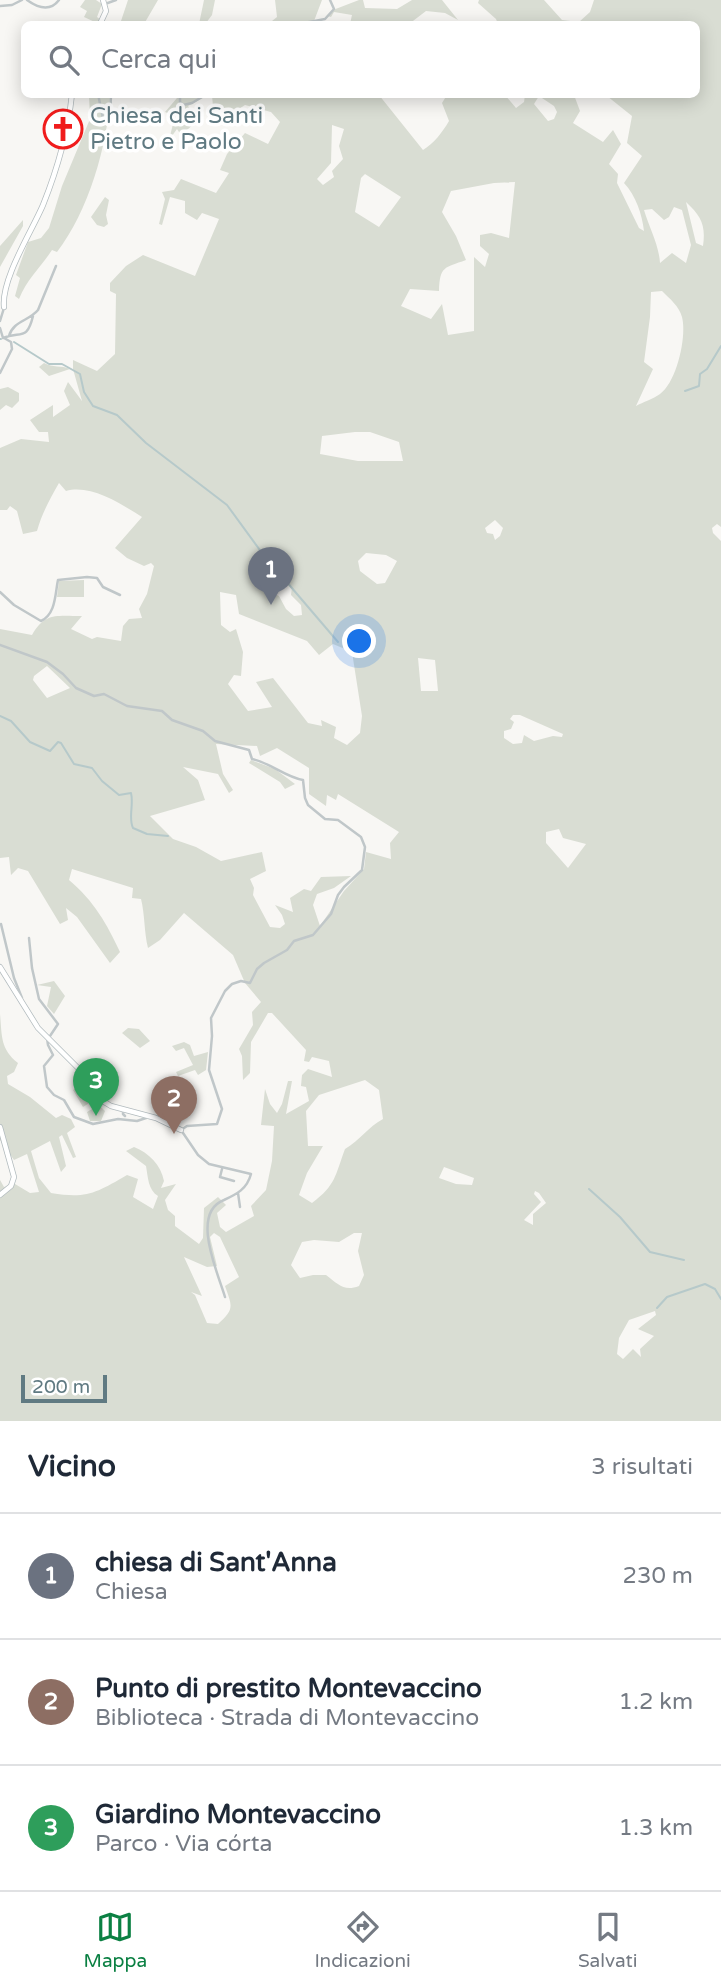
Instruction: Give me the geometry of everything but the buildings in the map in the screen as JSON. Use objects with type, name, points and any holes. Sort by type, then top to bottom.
[{"type":"street","points":[[0,6],[24,0],[47,9],[52,8],[59,0]]},
{"type":"street","points":[[103,21],[104,2],[116,0]]},
{"type":"street","points":[[315,21],[325,19],[334,9],[330,0]]},
{"type":"street","points":[[0,321],[4,299],[24,243],[46,195],[67,132],[71,98]]},
{"type":"street","points":[[99,98],[104,123],[107,124],[110,121],[111,98]]},
{"type":"street","points":[[180,98],[183,105],[200,98]]},
{"type":"street","points":[[3,338],[21,336],[26,332],[56,266]]},
{"type":"street","points":[[9,336],[14,326],[34,316]]},
{"type":"street","points":[[0,328],[3,338],[11,342],[12,349],[0,373]]},
{"type":"street","points":[[0,592],[14,605],[41,621],[47,618],[54,605],[58,580],[97,578],[103,587],[120,595]]},
{"type":"street","points":[[0,645],[47,662],[76,688],[94,696],[104,694],[127,706],[162,711],[172,720],[203,731],[215,741],[249,750],[252,759],[303,780],[307,805],[325,820],[338,820],[361,837],[365,847],[362,870],[344,887],[331,914],[313,935],[295,942],[287,950],[264,963],[250,983],[241,981],[225,991],[211,1018],[209,1070],[222,1109],[220,1116],[217,1124],[187,1126],[181,1130]]},
{"type":"street","points":[[1,924],[21,1001]]},
{"type":"street","points":[[29,938],[39,999],[58,1023],[57,1029],[48,1038],[53,1055],[44,1066],[47,1087],[64,1100],[71,1108],[72,1115],[93,1124],[118,1119],[137,1121],[150,1116]]},
{"type":"street","points":[[0,967],[48,1038],[78,1068],[101,1100],[111,1106],[150,1116],[181,1130],[198,1155],[209,1164],[251,1174],[246,1188],[219,1203],[208,1218],[209,1247],[225,1297]]},
{"type":"street","points":[[0,1127],[14,1177],[11,1186],[0,1195]]},
{"type":"street","points":[[222,1169],[220,1177],[234,1182],[233,1171]]},
{"type":"street","points":[[237,1193],[240,1207]]},
{"type":"shaded area","points":[[85,0],[96,0],[102,4],[97,17],[100,21],[84,17],[87,11],[80,7]]},
{"type":"shaded area","points":[[128,0],[158,0],[146,21],[121,21]]},
{"type":"shaded area","points":[[204,0],[215,0],[212,15],[208,21],[200,21]]},
{"type":"shaded area","points":[[275,0],[322,0],[314,21],[272,21],[277,17]]},
{"type":"shaded area","points":[[359,0],[363,0],[365,8],[397,9],[412,0],[442,0],[458,20],[445,13],[426,11],[413,21],[351,21],[352,15],[334,12],[331,17],[327,16],[333,10]]},
{"type":"shaded area","points":[[479,0],[544,0],[562,20],[570,21],[497,21],[478,3]]},
{"type":"shaded area","points":[[594,0],[721,0],[721,527],[717,524],[712,528],[721,541],[721,1421],[0,1421],[0,1180],[4,1187],[15,1184],[30,1193],[39,1192],[27,1154],[14,1160],[0,1140],[0,1014],[5,1047],[18,1063],[14,1072],[7,1076],[8,1084],[30,1097],[56,1118],[62,1115],[71,1119],[75,1127],[67,1133],[76,1157],[73,1158],[62,1135],[59,1137],[66,1166],[61,1172],[50,1141],[31,1151],[39,1178],[51,1193],[83,1195],[127,1175],[138,1179],[133,1197],[153,1209],[158,1196],[150,1187],[146,1166],[126,1151],[134,1147],[149,1156],[157,1165],[164,1181],[161,1188],[176,1184],[165,1200],[168,1210],[175,1216],[175,1226],[199,1244],[203,1238],[204,1208],[218,1197],[226,1205],[217,1213],[220,1227],[226,1232],[254,1216],[251,1206],[266,1190],[272,1161],[274,1126],[261,1125],[265,1089],[270,1104],[277,1113],[288,1081],[292,1081],[286,1114],[309,1101],[306,1087],[301,1086],[302,1075],[308,1069],[332,1077],[329,1061],[312,1057],[309,1062],[304,1061],[306,1050],[272,1013],[268,1013],[251,1042],[250,1073],[243,1080],[239,1049],[253,1025],[252,1012],[261,1002],[245,983],[233,955],[184,913],[160,940],[148,948],[141,899],[132,898],[133,888],[72,869],[69,880],[99,913],[120,952],[110,963],[77,917],[66,908],[68,920],[60,924],[28,871],[18,868],[11,875],[9,857],[0,858],[0,629],[32,635],[42,622],[52,617],[82,616],[71,629],[92,639],[97,637],[121,641],[123,626],[129,619],[142,618],[139,609],[147,594],[154,566],[151,563],[144,566],[127,558],[115,548],[142,517],[106,496],[85,490],[66,491],[59,483],[37,531],[23,534],[17,511],[10,506],[7,510],[0,510],[0,448],[21,439],[49,442],[48,432],[39,432],[30,420],[53,405],[53,417],[70,405],[64,391],[68,382],[82,401],[73,360],[97,371],[115,354],[116,294],[110,291],[110,283],[126,266],[143,255],[195,276],[219,219],[202,213],[197,220],[185,213],[185,201],[170,197],[162,225],[159,224],[165,199],[162,192],[174,190],[181,179],[216,193],[229,173],[220,170],[227,154],[245,133],[268,144],[280,122],[271,112],[245,105],[228,116],[213,107],[212,98],[381,98],[423,150],[438,137],[449,121],[442,103],[445,98],[508,98],[516,108],[524,102],[525,98],[538,98],[534,104],[548,121],[554,119],[557,112],[554,106],[542,98],[575,98],[580,111],[573,123],[603,142],[613,130],[621,144],[609,164],[618,174],[617,183],[639,228],[644,231],[638,206],[624,183],[642,156],[627,143],[632,116],[610,98],[700,98],[700,21],[580,21],[590,12]],"holes":[[[332,125],[344,129],[339,146],[343,159],[332,171],[334,177],[323,185],[317,179],[331,163]],[[365,174],[401,197],[379,227],[355,212],[361,178]],[[515,182],[509,238],[491,233],[480,235],[480,246],[489,254],[485,267],[474,257],[474,331],[448,335],[442,304],[431,319],[401,306],[410,289],[439,291],[442,272],[466,260],[442,212],[451,191]],[[686,202],[699,217],[703,227],[703,246],[696,243]],[[674,207],[682,210],[691,245],[686,263],[672,253],[660,263],[644,210],[652,209],[664,220],[669,217]],[[662,291],[681,313],[683,335],[679,358],[666,388],[657,396],[636,406],[653,369],[644,362],[651,292]],[[370,432],[399,442],[403,461],[358,461],[320,454],[322,436]],[[495,520],[503,528],[495,540],[493,534],[487,533],[485,528]],[[366,553],[386,555],[397,561],[385,583],[377,584],[360,571],[358,561]],[[269,575],[285,579],[292,587],[291,595],[301,605],[302,615],[294,616],[286,609],[279,596],[260,588]],[[220,592],[236,595],[239,614],[307,641],[319,655],[333,644],[352,652],[362,716],[360,733],[347,745],[334,738],[336,727],[321,720],[322,726],[308,723],[273,678],[256,682],[272,707],[248,711],[228,684],[234,675],[241,676],[243,652],[236,629],[230,632],[221,625]],[[418,658],[435,660],[438,691],[421,691]],[[47,666],[70,688],[47,698],[33,680],[34,676]],[[513,715],[520,715],[563,734],[562,737],[553,736],[534,741],[524,735],[522,743],[513,744],[504,738],[504,731],[511,729],[514,722],[510,719]],[[216,744],[257,746],[260,756],[277,748],[309,768],[309,794],[326,806],[327,795],[336,800],[338,794],[399,832],[390,843],[391,859],[366,852],[364,869],[344,891],[320,926],[313,905],[317,894],[334,888],[351,876],[321,877],[311,891],[304,889],[290,898],[293,912],[275,905],[285,924],[280,928],[270,927],[253,895],[254,888],[250,879],[266,871],[262,852],[221,861],[196,847],[173,839],[150,816],[205,800],[198,780],[183,767],[218,774],[229,793],[233,790],[223,774]],[[559,829],[563,838],[586,844],[568,868],[546,843],[546,832]],[[365,1080],[379,1090],[383,1119],[345,1149],[330,1185],[312,1203],[299,1195],[307,1173],[323,1146],[308,1146],[306,1111],[319,1095]],[[444,1167],[474,1178],[472,1185],[456,1184],[439,1178]],[[535,1191],[546,1203],[533,1214],[533,1225],[524,1220],[541,1202],[534,1194]],[[214,1233],[220,1237],[239,1277],[225,1286],[230,1311],[218,1324],[207,1323],[195,1295],[191,1292],[202,1296],[184,1257],[207,1267],[217,1266],[210,1237]],[[354,1233],[362,1233],[358,1251],[364,1275],[359,1286],[345,1288],[326,1275],[300,1278],[291,1265],[302,1242],[339,1242]],[[655,1311],[656,1315],[638,1329],[654,1336],[640,1349],[641,1357],[633,1349],[623,1359],[617,1354],[619,1338],[629,1320]]]},
{"type":"shaded area","points":[[89,98],[110,98],[101,156],[78,218],[57,252],[52,250],[19,299],[15,296],[20,278],[16,275],[28,242],[41,238],[49,228],[62,186],[90,119]]},
{"type":"shaded area","points":[[177,98],[203,98],[188,106],[195,116],[192,122],[194,124],[181,135],[177,129],[169,140],[175,116],[165,112]]},
{"type":"shaded area","points":[[52,122],[67,125],[63,138],[50,136]]},
{"type":"shaded area","points":[[105,197],[109,200],[106,215],[108,224],[104,227],[97,225],[91,217]]},
{"type":"shaded area","points":[[23,220],[23,226],[0,267],[0,246]]},
{"type":"shaded area","points":[[44,363],[70,369],[49,376],[39,367]]},
{"type":"shaded area","points":[[8,387],[19,393],[19,401],[12,408],[6,405],[0,410],[0,389]]},
{"type":"shaded area","points":[[84,580],[84,597],[57,597],[59,581]]},
{"type":"shaded area","points":[[251,760],[275,769],[295,784],[285,789],[280,782],[249,763]]},
{"type":"shaded area","points":[[54,981],[65,996],[54,1014],[47,1006],[51,987],[37,985]]},
{"type":"shaded area","points":[[128,1028],[139,1029],[150,1041],[140,1048],[122,1033]]},
{"type":"shaded area","points":[[184,1042],[190,1045],[194,1056],[208,1052],[206,1070],[198,1075],[195,1070],[178,1076],[176,1072],[193,1065],[184,1048],[176,1051],[172,1046]]},
{"type":"shaded area","points":[[83,1083],[94,1100],[83,1107],[73,1090]]},
{"type":"shaded area","points":[[99,1105],[105,1111],[101,1121],[90,1121],[87,1112]]},
{"type":"waterway","points":[[14,342],[49,364],[62,364],[80,374],[84,392],[93,406],[117,415],[146,443],[227,505],[262,553],[338,642]]},
{"type":"waterway","points":[[685,391],[699,386],[700,374],[707,369],[721,346]]},
{"type":"waterway","points":[[0,716],[11,721],[30,742],[50,751],[58,742],[61,743],[74,764],[92,768],[102,781],[119,795],[131,793],[133,828],[147,834],[168,836]]},
{"type":"waterway","points":[[589,1189],[620,1217],[650,1252],[684,1260]]},
{"type":"waterway","points":[[657,1308],[667,1297],[705,1284],[715,1289],[721,1299]]},
{"type":"place","name":"Chiesa dei Santi Pietro e Paolo","points":[[63,129]]},
{"type":"place","name":"chiesa di Sant'Anna","points":[[271,605]]},
{"type":"place","name":"Giardino Montevaccino","points":[[96,1116]]},
{"type":"place","name":"Punto di prestito Montevaccino","points":[[174,1134]]}]
